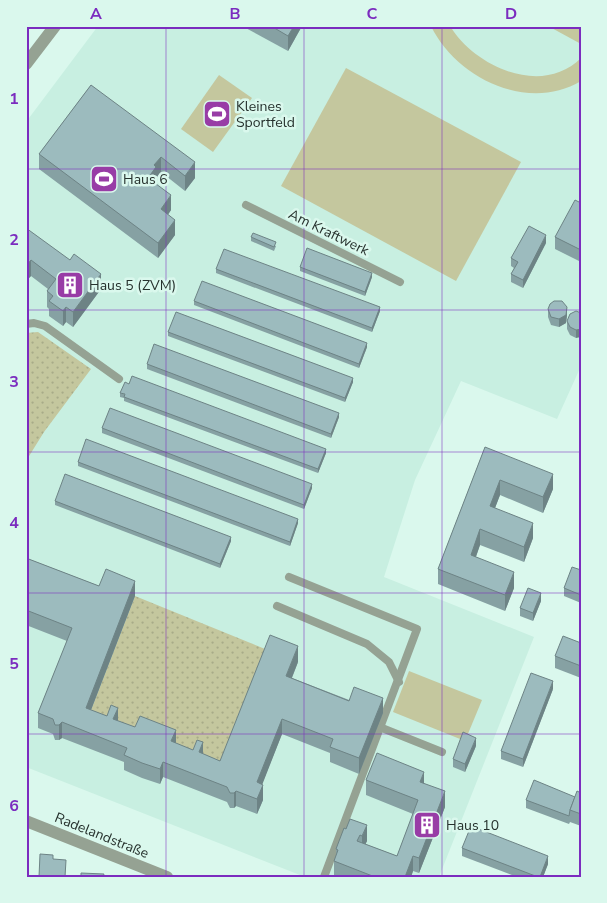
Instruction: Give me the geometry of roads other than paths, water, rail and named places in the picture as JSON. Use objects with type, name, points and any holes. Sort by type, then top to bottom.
[{"type":"street","points":[[26,64],[55,26]]},
{"type":"street","name":"Radelandstraße","points":[[26,821],[167,877]]},
{"type":"lane","name":"Am Kraftwerk","points":[[246,205],[400,282]]},
{"type":"lane","points":[[26,324],[34,323],[46,326],[119,379]]},
{"type":"lane","points":[[289,577],[418,630],[324,877]]},
{"type":"lane","points":[[277,606],[366,644],[389,662],[399,682]]},
{"type":"lane","points":[[382,728],[442,752]]},
{"type":"place","name":"Kleines Sportfeld","points":[[217,114]]},
{"type":"place","name":"Haus 6","points":[[104,179]]},
{"type":"place","name":"Haus 5 (ZVM)","points":[[70,285]]},
{"type":"place","name":"Haus 10","points":[[427,825]]}]
